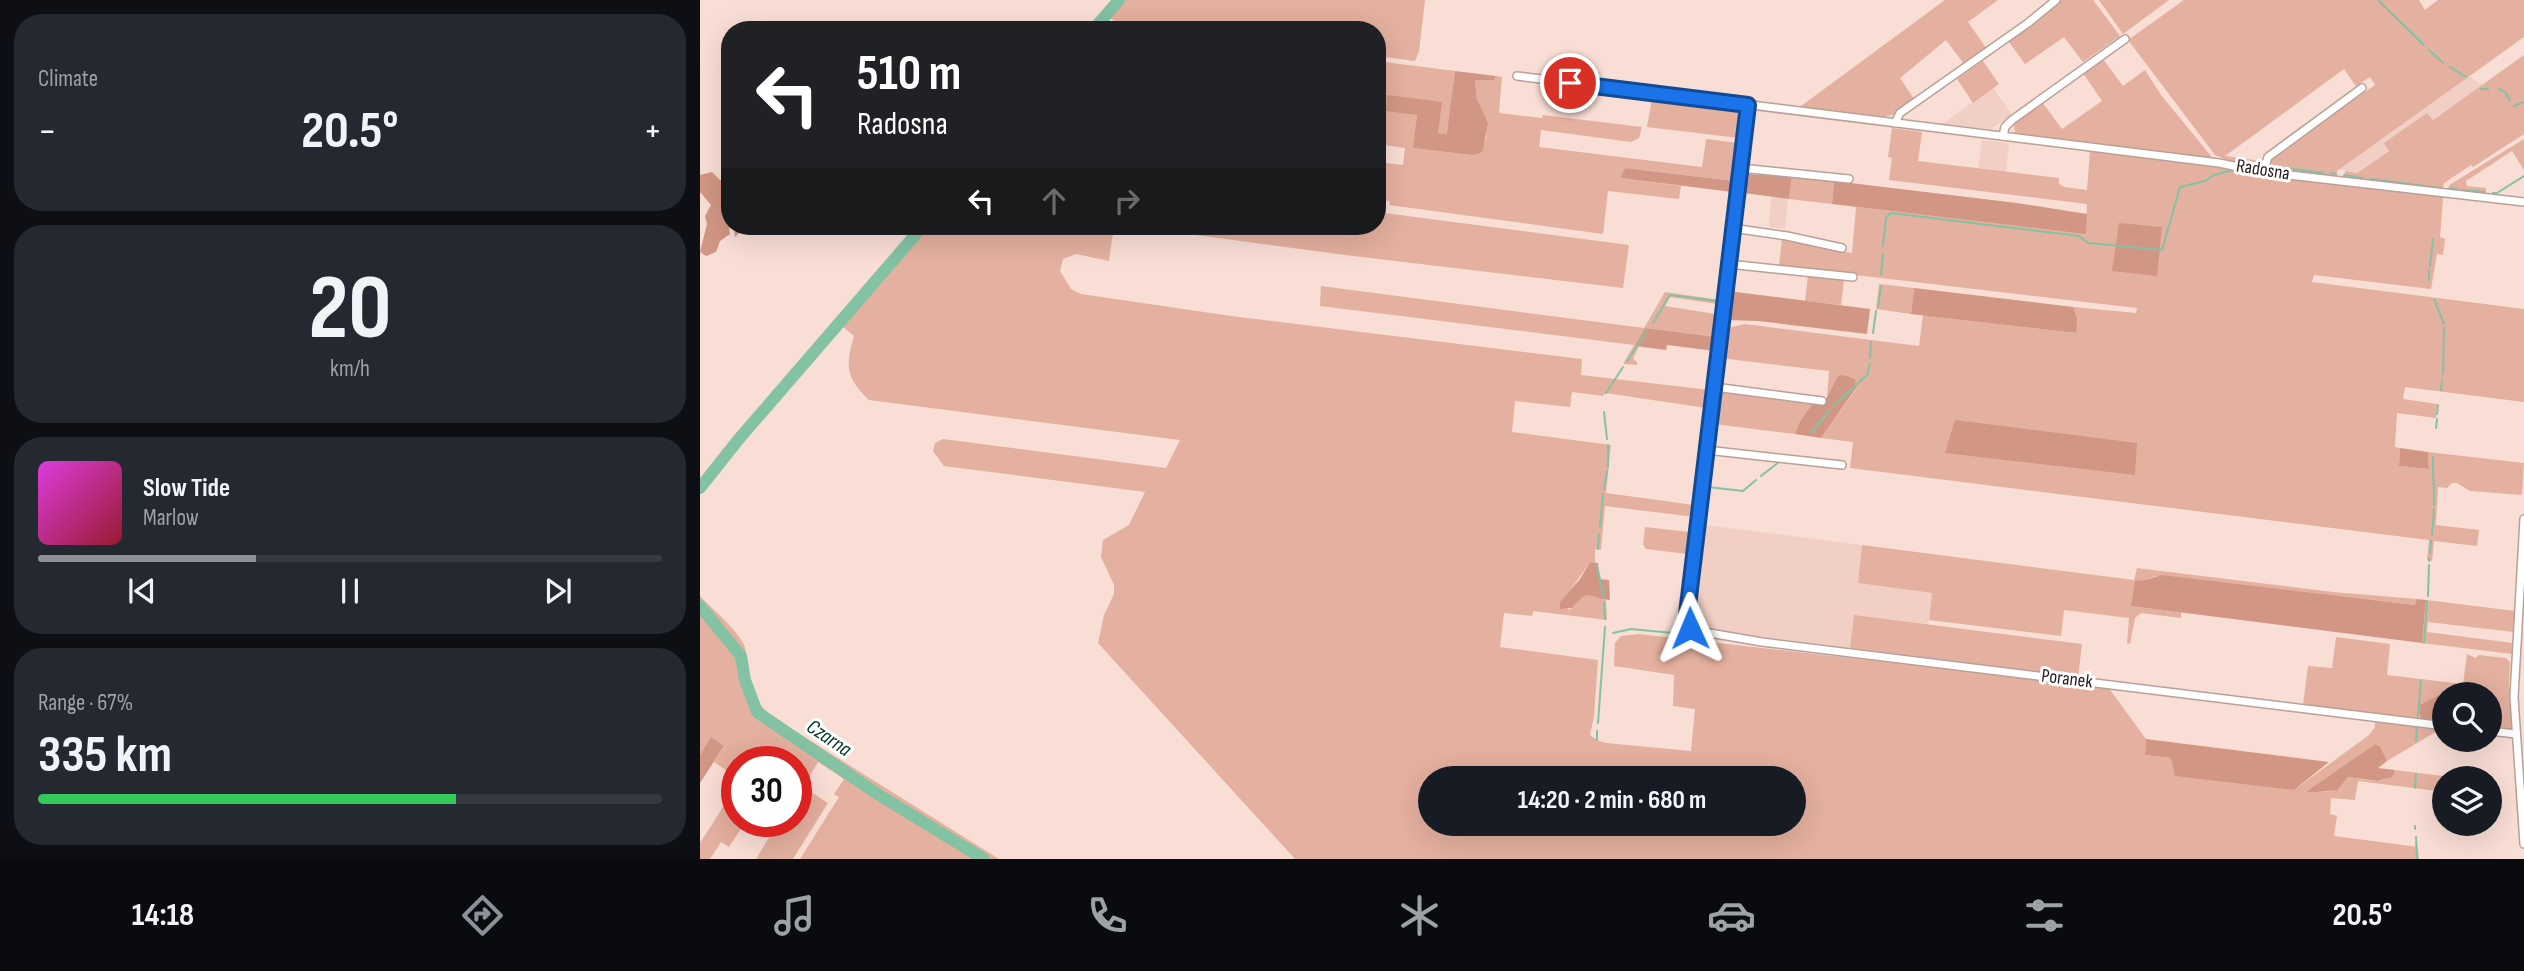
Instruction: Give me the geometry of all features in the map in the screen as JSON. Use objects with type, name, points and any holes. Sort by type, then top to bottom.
[{"type":"street","points":[[1895,123],[1900,113],[2028,23],[2056,0]]},
{"type":"street","points":[[2003,136],[2005,127],[2012,120],[2125,39]]},
{"type":"street","name":"Radosna","points":[[1517,76],[2219,163],[2263,172],[2524,202]]},
{"type":"street","points":[[2263,172],[2265,161],[2271,155],[2362,88]]},
{"type":"street","points":[[1748,105],[1706,450],[1842,465]]},
{"type":"street","points":[[1740,168],[1849,179]]},
{"type":"street","points":[[1732,228],[1842,248]]},
{"type":"street","points":[[1728,264],[1853,277]]},
{"type":"street","points":[[1714,387],[1822,401]]},
{"type":"street","name":"Poranek","points":[[1706,450],[1687,614],[1690,628],[1697,633],[2432,724]]},
{"type":"street","points":[[2524,519],[2515,657],[2516,734],[2524,844]]},
{"type":"street","points":[[2502,732],[2516,734]]},
{"type":"shaded area","points":[[1122,0],[1425,0],[1419,51],[1415,61],[1386,57],[1386,21],[1115,21],[1108,17]]},
{"type":"shaded area","points":[[1945,0],[1998,0],[1968,22],[1986,48],[1964,64],[1946,40],[1900,78],[1914,99],[1892,115],[1879,118],[1797,109]]},
{"type":"shaded area","points":[[2061,0],[2093,0],[2120,36],[2083,62],[2064,37],[2025,64],[2009,42]]},
{"type":"shaded area","points":[[2099,0],[2169,0],[2123,34]]},
{"type":"shaded area","points":[[2184,0],[2419,0],[2425,10],[2438,0],[2524,0],[2524,37],[2337,171],[2337,176],[2329,177],[2267,170],[2267,161],[2375,85],[2370,77],[2356,86],[2344,69],[2225,156],[2262,161],[2258,169],[2215,155],[2128,40]]},
{"type":"shaded area","points":[[2524,55],[2524,134],[2444,183],[2442,190],[2344,178],[2345,171],[2357,173],[2389,151],[2384,143],[2427,113],[2433,120]]},
{"type":"shaded area","points":[[2103,59],[2123,86],[2145,70],[2161,95],[2211,156],[2210,159],[2015,133],[2014,123],[2042,102],[2062,129],[2102,101],[2083,73]]},
{"type":"shaded area","points":[[1983,61],[1999,84],[1973,103],[1957,79]]},
{"type":"shaded area","points":[[1386,62],[1455,71],[1448,135],[1438,133],[1417,115],[1414,148],[1471,155],[1486,140],[1487,127],[1477,99],[1475,80],[1494,80],[1496,76],[1502,77],[1499,113],[1542,118],[1543,115],[1642,127],[1639,138],[1631,142],[1541,130],[1539,147],[1702,167],[1706,139],[1739,143],[1734,181],[1625,168],[1620,178],[1681,186],[1679,199],[1608,191],[1603,234],[1389,205],[1390,201],[1386,201],[1386,163],[1403,165],[1405,148],[1386,145]]},
{"type":"shaded area","points":[[1455,71],[1496,76],[1494,80],[1475,80],[1477,99],[1488,123],[1483,150],[1471,155],[1413,148],[1417,115],[1386,111],[1387,95],[1442,102],[1438,133],[1447,134]]},
{"type":"shaded area","points":[[2469,76],[2482,85],[2356,173],[2339,169]]},
{"type":"shaded area","points":[[1993,88],[2012,115],[1991,129],[1942,124]]},
{"type":"shaded area","points":[[1654,98],[1740,108],[1743,110],[1739,138],[1647,127]]},
{"type":"shaded area","points":[[1892,128],[1922,132],[1918,161],[2059,178],[2059,184],[2064,187],[2087,190],[2090,150],[2443,197],[2440,237],[2445,239],[2443,255],[2437,254],[2431,289],[2314,275],[2312,282],[2524,309],[2524,402],[2405,387],[2403,399],[2437,404],[2436,418],[2397,413],[2395,447],[2400,448],[2399,466],[2429,469],[2428,452],[2524,463],[2522,495],[2470,491],[2457,483],[2452,483],[2447,488],[2438,487],[2436,525],[2479,530],[2477,546],[2434,541],[2432,561],[2427,560],[2429,540],[1850,468],[1853,442],[1821,438],[1856,389],[1838,376],[1827,398],[1829,371],[1720,358],[1723,329],[1745,324],[1919,346],[1923,315],[2075,333],[2077,318],[2073,307],[2136,313],[2137,308],[1779,266],[1782,239],[1852,253],[1856,207],[2086,233],[2087,204],[1889,180],[1892,158],[1888,157]]},
{"type":"shaded area","points":[[2524,139],[2524,170],[2512,151],[2466,181],[2467,186],[2486,188],[2486,195],[2448,191],[2451,184]]},
{"type":"shaded area","points":[[1982,140],[2009,143],[2006,172],[1978,168]]},
{"type":"shaded area","points":[[1625,168],[1734,181],[1732,192],[1620,178]]},
{"type":"shaded area","points":[[712,172],[721,180],[721,235],[729,235],[720,241],[716,252],[706,256],[700,252],[707,224],[705,216],[711,205],[700,192],[700,175]]},
{"type":"shaded area","points":[[1747,174],[1792,177],[1789,199],[1744,193]]},
{"type":"shaded area","points":[[1792,177],[1834,181],[1832,204],[1789,199]]},
{"type":"shaded area","points":[[1834,181],[2087,214],[2086,234],[1832,204]]},
{"type":"shaded area","points":[[1771,197],[1788,198],[1785,229],[1769,227]]},
{"type":"shaded area","points":[[1386,213],[1629,245],[1623,288],[1196,235],[1386,235]]},
{"type":"shaded area","points":[[2119,223],[2162,227],[2157,276],[2112,271]]},
{"type":"shaded area","points":[[921,235],[1113,235],[1109,261],[1076,254],[1063,259],[1060,271],[1071,289],[1081,294],[1231,316],[1582,359],[1581,375],[1710,390],[1707,408],[1605,393],[1603,396],[1572,392],[1570,407],[1515,401],[1512,432],[1611,445],[1606,493],[1694,505],[1693,515],[1687,516],[1605,506],[1601,550],[1595,549],[1595,563],[1590,562],[1560,605],[1570,610],[1582,596],[1591,594],[1606,600],[1607,620],[1533,611],[1532,616],[1504,613],[1500,647],[1598,660],[1590,735],[1597,740],[1691,751],[1695,709],[1673,706],[1674,675],[1614,666],[1615,643],[1621,636],[1639,634],[2108,687],[2146,739],[2145,755],[2172,758],[2173,766],[2294,790],[2369,735],[2375,727],[2375,720],[2432,727],[2432,734],[2387,761],[2380,746],[2375,744],[2307,792],[2337,791],[2348,777],[2386,779],[2395,770],[2432,775],[2432,790],[2358,781],[2355,800],[2331,798],[2330,814],[2337,816],[2334,836],[2418,847],[2419,859],[1295,859],[1098,643],[1104,615],[1114,594],[1114,585],[1101,557],[1103,540],[1129,525],[1145,492],[944,466],[933,451],[935,443],[943,439],[1166,468],[1180,440],[869,400],[852,378],[849,356],[854,336],[842,326]]},
{"type":"shaded area","points":[[1808,276],[1844,280],[1841,305],[1805,301]]},
{"type":"shaded area","points":[[1879,284],[1914,288],[1911,314],[1876,309]]},
{"type":"shaded area","points":[[1321,286],[1644,328],[1665,292],[1720,300],[1716,337],[1645,328],[1633,359],[1637,365],[1623,364],[1634,345],[1320,306]],"holes":[[[1670,297],[1717,304],[1715,314],[1665,306]]]},
{"type":"shaded area","points":[[1914,288],[2073,307],[2077,318],[2076,333],[1911,314]]},
{"type":"shaded area","points":[[1728,291],[1870,309],[1867,334],[1758,321],[1725,320]]},
{"type":"shaded area","points":[[1645,328],[1716,337],[1715,351],[1667,345],[1666,350],[1635,346]]},
{"type":"shaded area","points":[[1838,376],[1855,379],[1856,388],[1821,438],[1795,434],[1800,421],[1813,403],[1824,403]]},
{"type":"shaded area","points":[[1722,391],[1813,403],[1800,421],[1795,434],[1714,424],[1716,396]]},
{"type":"shaded area","points":[[1955,420],[2137,443],[2135,475],[1945,453]]},
{"type":"shaded area","points":[[2400,448],[2428,452],[2429,469],[2399,466]]},
{"type":"shaded area","points":[[1704,525],[1862,545],[1858,583],[1932,593],[1928,626],[1854,616],[1850,648],[1701,629],[1694,624]]},
{"type":"shaded area","points":[[1645,527],[1689,532],[1687,554],[1646,549],[1643,545]]},
{"type":"shaded area","points":[[1862,545],[2134,580],[2137,568],[2333,592],[2417,599],[2416,605],[2156,576],[2146,580],[2131,606],[2181,612],[2181,618],[2141,613],[2135,618],[2130,644],[2127,643],[2129,618],[2064,610],[2061,636],[1929,620],[1932,593],[1858,583]]},
{"type":"shaded area","points":[[1590,562],[1598,563],[1600,579],[1609,580],[1610,600],[1586,595],[1572,608],[1560,609],[1560,602],[1580,579]]},
{"type":"shaded area","points":[[2161,575],[2415,605],[2417,599],[2426,600],[2422,643],[2131,606],[2135,581]]},
{"type":"shaded area","points":[[700,596],[741,639],[753,693],[774,718],[999,859],[800,859],[839,797],[834,794],[844,779],[818,762],[812,772],[812,746],[724,746],[711,738],[700,755]]},
{"type":"shaded area","points":[[2426,600],[2515,611],[2514,632],[2428,622],[2427,632],[2513,643],[2512,654],[2422,643]]},
{"type":"shaded area","points":[[1854,615],[2082,644],[2078,677],[1850,648]]},
{"type":"shaded area","points":[[2336,637],[2390,644],[2387,675],[2446,682],[2432,682],[2432,700],[2421,705],[2419,720],[2303,705],[2308,666],[2332,668]]},
{"type":"shaded area","points":[[2467,654],[2476,658],[2478,655],[2506,658],[2510,662],[2509,689],[2513,726],[2510,730],[2502,729],[2502,682],[2463,682]]},
{"type":"shaded area","points":[[2432,699],[2432,721],[2420,720],[2420,705]]},
{"type":"shaded area","points":[[711,737],[724,746],[721,746],[721,751],[700,783],[700,755]]},
{"type":"shaded area","points":[[2146,739],[2329,762],[2294,790],[2175,776],[2171,758],[2145,755]]},
{"type":"shaded area","points":[[2375,744],[2380,746],[2387,761],[2378,768],[2395,770],[2392,777],[2377,781],[2348,777],[2337,791],[2306,792]]},
{"type":"shaded area","points":[[721,751],[721,767],[714,762]]},
{"type":"shaded area","points":[[812,793],[828,803],[812,829]]},
{"type":"shaded area","points":[[721,810],[721,837],[736,837],[729,847],[721,842],[710,859],[700,859],[700,843]]},
{"type":"shaded area","points":[[769,837],[807,837],[793,859],[756,859]]},
{"type":"waterway","name":"Czarna","points":[[1101,21],[1119,0]]},
{"type":"waterway","points":[[2378,0],[2424,45]]},
{"type":"waterway","points":[[2429,50],[2443,63]]},
{"type":"waterway","points":[[2450,67],[2466,77]]},
{"type":"waterway","points":[[2481,89],[2488,89]]},
{"type":"waterway","points":[[2499,89],[2505,92],[2510,100]]},
{"type":"waterway","points":[[2514,106],[2524,102]]},
{"type":"waterway","points":[[2242,162],[2259,165]]},
{"type":"waterway","points":[[2269,166],[2324,173]]},
{"type":"waterway","points":[[1883,246],[1886,218],[1891,213],[2079,236],[2088,243],[2162,250],[2180,187],[2233,170]]},
{"type":"waterway","points":[[2331,173],[2336,174]]},
{"type":"waterway","points":[[2344,175],[2362,178]]},
{"type":"waterway","points":[[2493,193],[2524,176]]},
{"type":"waterway","points":[[2371,179],[2440,188]]},
{"type":"waterway","points":[[2450,188],[2457,189]]},
{"type":"waterway","points":[[2463,190],[2485,192]]},
{"type":"waterway","name":"Czarna","points":[[700,488],[738,440],[915,235]]},
{"type":"waterway","points":[[2430,266],[2433,239]]},
{"type":"waterway","points":[[1881,275],[1883,254]]},
{"type":"waterway","points":[[2429,270],[2429,280]]},
{"type":"waterway","points":[[1878,307],[1881,286]]},
{"type":"waterway","points":[[1653,323],[1670,295],[1718,301],[1716,314]]},
{"type":"waterway","points":[[2434,299],[2444,324]]},
{"type":"waterway","points":[[1873,333],[1876,311]]},
{"type":"waterway","points":[[2443,374],[2444,328]]},
{"type":"waterway","points":[[1627,361],[1647,331]]},
{"type":"waterway","points":[[1870,358],[1871,342]]},
{"type":"waterway","points":[[1833,406],[1867,375],[1870,364]]},
{"type":"waterway","points":[[1606,393],[1623,367]]},
{"type":"waterway","points":[[2441,390],[2442,380]]},
{"type":"waterway","points":[[2437,414],[2438,405]]},
{"type":"waterway","points":[[1811,433],[1829,411]]},
{"type":"waterway","points":[[1604,412],[1607,439]]},
{"type":"waterway","points":[[2436,428],[2437,419]]},
{"type":"waterway","points":[[1608,445],[1608,467]]},
{"type":"waterway","points":[[2433,457],[2434,505]]},
{"type":"waterway","points":[[1761,476],[1779,462]]},
{"type":"waterway","points":[[1604,489],[1607,471]]},
{"type":"waterway","points":[[1706,498],[1708,487],[1743,491],[1756,480]]},
{"type":"waterway","points":[[1600,527],[1603,494]]},
{"type":"waterway","points":[[1699,553],[1705,506]]},
{"type":"waterway","points":[[2432,535],[2434,509]]},
{"type":"waterway","points":[[1598,549],[1599,534]]},
{"type":"waterway","points":[[2430,553],[2431,541]]},
{"type":"waterway","points":[[2428,596],[2429,565]]},
{"type":"waterway","points":[[1597,566],[1604,597]]},
{"type":"waterway","points":[[1695,586],[1697,566]]},
{"type":"waterway","points":[[2424,643],[2427,601]]},
{"type":"waterway","points":[[1692,617],[1694,602]]},
{"type":"waterway","points":[[1604,603],[1605,619]]},
{"type":"waterway","name":"Czarna","points":[[700,606],[741,656],[745,680],[757,712],[879,795],[984,859]]},
{"type":"waterway","points":[[1598,723],[1605,627]]},
{"type":"waterway","points":[[1613,633],[1631,629],[1684,634]]},
{"type":"waterway","points":[[2418,716],[2421,680]]},
{"type":"waterway","points":[[2416,741],[2417,727]]},
{"type":"waterway","points":[[1597,731],[1597,740]]},
{"type":"waterway","points":[[2415,788],[2416,774]]},
{"type":"waterway","points":[[2416,837],[2417,859]]},
{"type":"route","points":[[1570,83],[1748,105],[1687,614],[1690,628]]}]
